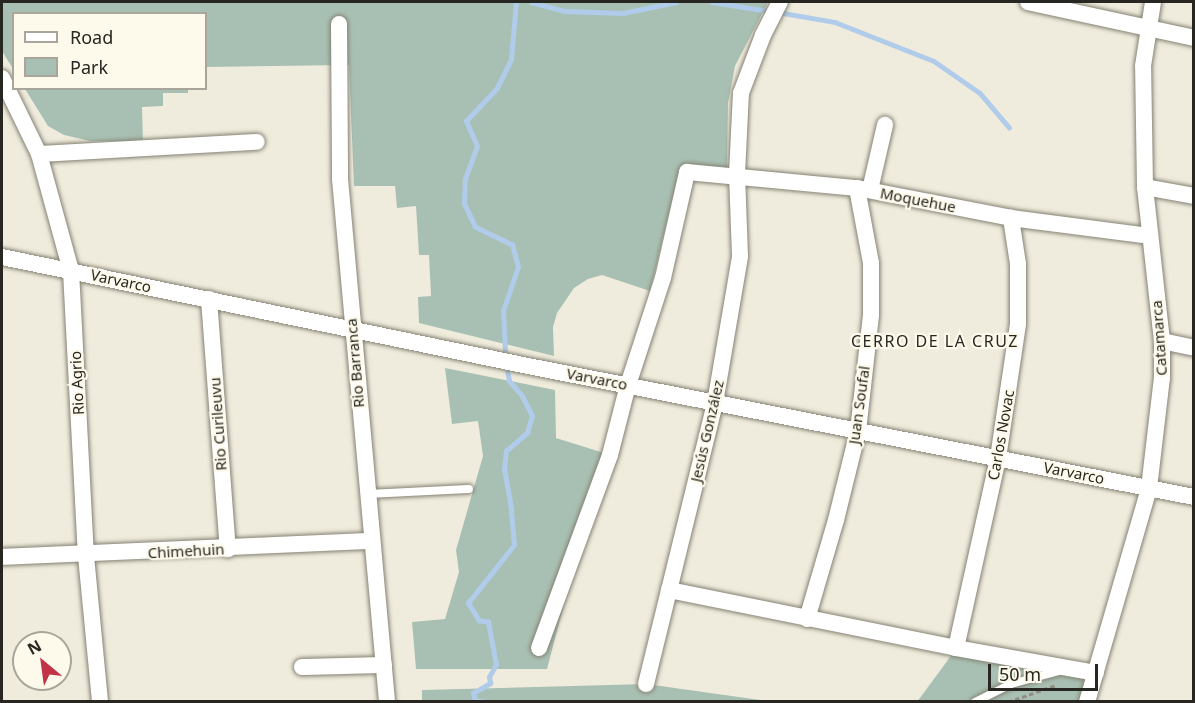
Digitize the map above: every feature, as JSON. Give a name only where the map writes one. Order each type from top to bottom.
[{"type":"street","name":"Jesús González","points":[[646,684],[715,402],[740,256],[737,174],[741,93],[763,35],[780,2]]},
{"type":"street","points":[[1028,2],[1113,18],[1148,29],[1194,38]]},
{"type":"street","name":"Catamarca","points":[[1088,702],[1149,488],[1162,378],[1162,341],[1145,187],[1143,66],[1153,2]]},
{"type":"street","name":"Rio Barranca","points":[[339,24],[340,179],[366,494],[387,702]]},
{"type":"street","name":"Rio Agrio","points":[[2,78],[39,154],[71,271],[86,556],[100,702]]},
{"type":"street","points":[[863,189],[885,124]]},
{"type":"street","points":[[39,154],[257,142]]},
{"type":"street","name":"Moquehue","points":[[628,386],[663,278],[687,172],[737,174],[863,189],[1011,218],[1149,236]]},
{"type":"street","points":[[1145,187],[1194,196]]},
{"type":"street","name":"Juan Soufal","points":[[807,619],[836,520],[858,430],[871,315],[871,262],[863,189]]},
{"type":"street","name":"Carlos Novac","points":[[956,648],[998,458],[1017,324],[1018,264],[1011,218]]},
{"type":"street","name":"Varvarco","points":[[2,257],[628,386],[1194,497]]},
{"type":"street","name":"Rio Curileuvu","points":[[208,299],[228,549]]},
{"type":"street","points":[[1162,341],[1194,348]]},
{"type":"street","points":[[539,648],[610,455],[628,386]]},
{"type":"street","name":"Chimehuin","points":[[2,557],[86,556],[371,541]]},
{"type":"street","points":[[669,590],[956,648],[1096,673]]},
{"type":"street","points":[[302,668],[384,665]]},
{"type":"lane","points":[[366,494],[469,489]]},
{"type":"lane","points":[[975,702],[1011,684],[1068,669]]},
{"type":"path","points":[[1008,702],[1056,685]]},
{"type":"green space","points":[[2,2],[768,2],[735,66],[728,103],[727,168],[688,165],[680,169],[650,291],[602,275],[588,279],[574,288],[557,313],[553,327],[554,356],[419,323],[418,297],[431,296],[429,255],[419,255],[416,206],[397,208],[395,186],[354,186],[349,65],[207,67],[207,12],[12,12],[12,67],[2,51]]},
{"type":"green space","points":[[26,90],[188,90],[188,93],[163,93],[163,106],[142,107],[143,141],[90,141],[64,135],[48,126]]},
{"type":"green space","points":[[445,368],[555,390],[556,438],[604,453],[547,669],[416,669],[412,622],[445,619],[459,572],[456,550],[483,456],[478,421],[452,424]]},
{"type":"green space","points":[[953,653],[1090,676],[1083,701],[917,702]]},
{"type":"green space","points":[[646,684],[767,701],[422,702],[422,690]]},
{"type":"waterway","points":[[505,352],[503,311],[518,267],[512,245],[475,227],[464,203],[465,179],[477,146],[466,121],[497,88],[511,59],[516,2]]},
{"type":"waterway","points":[[531,2],[565,11],[623,13],[676,2]]},
{"type":"waterway","points":[[712,2],[769,11]]},
{"type":"waterway","points":[[783,13],[835,22],[934,61],[980,93],[1009,127]]},
{"type":"waterway","points":[[484,702],[475,701],[473,693],[490,683],[489,677],[496,665],[488,622],[479,621],[468,603],[514,545],[511,508],[504,470],[506,451],[527,433],[532,416],[522,396],[509,381],[507,370]]},
{"type":"district","name":"CERRO DE LA CRUZ","points":[[935,341]]}]
